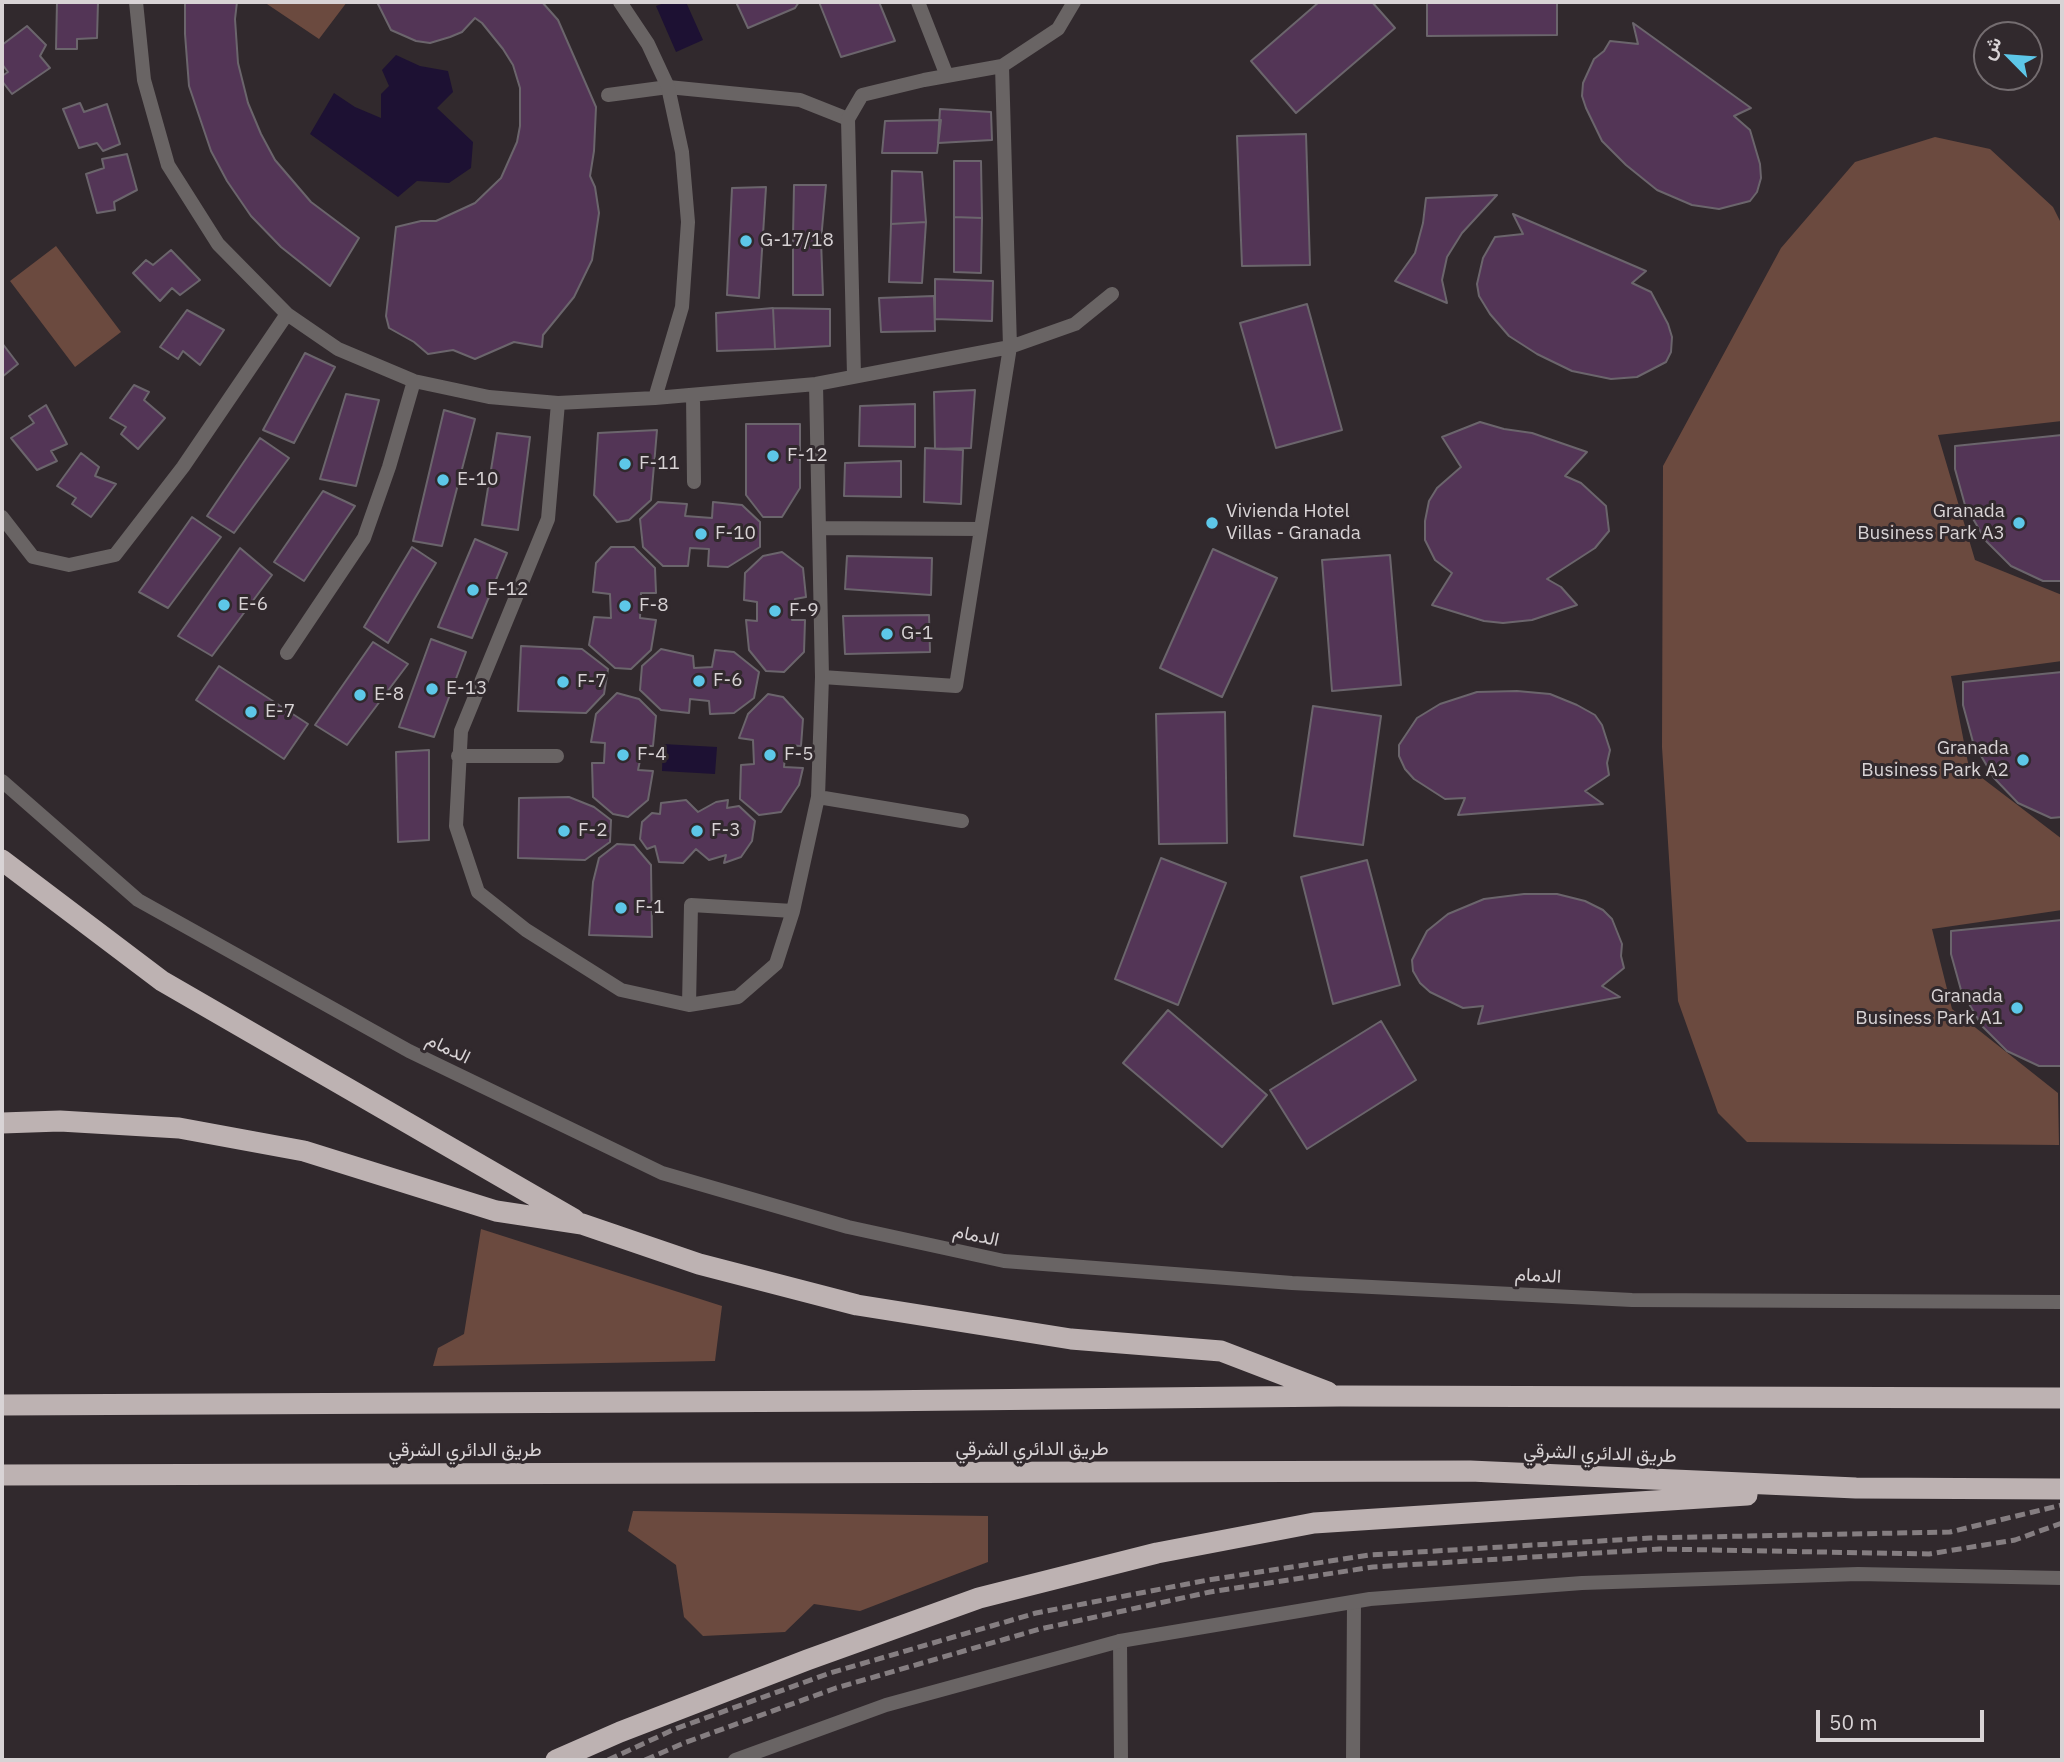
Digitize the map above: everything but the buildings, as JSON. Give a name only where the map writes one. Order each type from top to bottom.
[{"type":"highway","points":[[2,860],[162,981],[582,1224]]},
{"type":"highway","points":[[2,1123],[60,1121],[179,1128],[304,1151],[496,1211],[582,1224],[699,1264],[857,1305],[1071,1339],[1221,1351],[1340,1396]]},
{"type":"highway","points":[[2,1405],[1340,1396],[2062,1398]]},
{"type":"highway","name":"طريق الدائري الشرقي","points":[[2,1475],[1469,1471],[1856,1488],[2062,1489]]},
{"type":"highway","points":[[556,1760],[620,1731],[979,1598],[1157,1553],[1314,1523],[1856,1488]]},
{"type":"street","points":[[136,2],[144,80],[169,165],[218,244],[286,314],[338,349],[414,381],[489,397],[558,403],[655,398],[816,384],[1010,346],[1075,324],[1112,294]]},
{"type":"street","points":[[620,2],[648,44],[668,87],[682,152],[688,222],[682,307],[655,398]]},
{"type":"street","points":[[918,2],[947,76]]},
{"type":"street","points":[[854,376],[848,119],[862,96],[1002,66],[1058,29],[1074,2]]},
{"type":"street","points":[[822,677],[956,686],[1010,346],[1002,66]]},
{"type":"street","points":[[608,95],[668,87],[800,100],[848,119]]},
{"type":"street","points":[[2,517],[33,557],[69,565],[115,555],[183,467],[286,314]]},
{"type":"street","points":[[287,653],[364,538],[389,467],[414,381]]},
{"type":"street","points":[[558,403],[548,519],[461,731],[456,825],[478,892],[526,930],[621,990],[689,1005],[738,996],[776,964],[793,911],[818,797],[822,677],[816,384]]},
{"type":"street","points":[[693,395],[694,482]]},
{"type":"street","points":[[819,528],[981,529]]},
{"type":"street","points":[[458,756],[557,756]]},
{"type":"street","name":"الدمام","points":[[2,781],[138,900],[409,1051],[662,1173],[848,1227],[1003,1261],[1292,1283],[1632,1300],[2062,1302]]},
{"type":"street","points":[[818,797],[962,821]]},
{"type":"street","points":[[689,1005],[691,905],[793,911]]},
{"type":"street","points":[[735,1760],[886,1705],[1120,1641],[1354,1602],[1582,1583],[1844,1574],[2062,1578]]},
{"type":"street","points":[[1353,1760],[1354,1602]]},
{"type":"street","points":[[1120,1641],[1121,1760]]},
{"type":"shaded area","points":[[264,2],[347,2],[319,39]]},
{"type":"shaded area","points":[[667,2],[686,2],[703,40],[676,52],[656,6]]},
{"type":"shaded area","points":[[396,55],[420,66],[448,71],[453,92],[437,108],[473,142],[471,168],[449,183],[417,181],[398,197],[310,134],[334,93],[355,107],[381,118],[381,94],[389,86],[382,70]]},
{"type":"shaded area","points":[[1935,137],[1990,149],[2053,207],[2062,225],[2062,421],[1938,435],[1975,560],[2062,595],[2062,661],[1951,676],[1969,768],[2062,839],[2062,910],[1932,929],[1952,1009],[2058,1093],[2059,1145],[1747,1142],[1718,1113],[1678,1001],[1662,747],[1663,466],[1781,248],[1855,162]]},
{"type":"shaded area","points":[[56,246],[121,332],[75,367],[10,281]]},
{"type":"shaded area","points":[[663,744],[717,747],[715,774],[662,771]]},
{"type":"shaded area","points":[[481,1229],[722,1306],[715,1361],[433,1366],[438,1348],[464,1334]]},
{"type":"shaded area","points":[[633,1511],[988,1516],[988,1562],[860,1611],[814,1604],[785,1632],[703,1636],[684,1617],[676,1565],[628,1531]]},
{"type":"railway","points":[[608,1760],[675,1729],[830,1673],[1036,1613],[1208,1580],[1369,1555],[1650,1538],[1950,1532],[2062,1505]]},
{"type":"railway","points":[[645,1760],[684,1743],[836,1688],[1040,1629],[1210,1592],[1373,1567],[1660,1549],[1929,1554],[2015,1540],[2062,1523]]},
{"type":"place","name":"G-17/18","points":[[746,241]]},
{"type":"place","name":"F-12","points":[[773,456]]},
{"type":"place","name":"F-11","points":[[625,464]]},
{"type":"place","name":"E-10","points":[[443,480]]},
{"type":"place","name":"Vivienda Hotel Villas - Granada","points":[[1212,523]]},
{"type":"place","name":"Granada Business Park A3","points":[[2019,523]]},
{"type":"place","name":"F-10","points":[[701,534]]},
{"type":"place","name":"E-12","points":[[473,590]]},
{"type":"place","name":"E-6","points":[[224,605]]},
{"type":"place","name":"F-8","points":[[625,606]]},
{"type":"place","name":"F-9","points":[[775,611]]},
{"type":"place","name":"G-1","points":[[887,634]]},
{"type":"place","name":"F-6","points":[[699,681]]},
{"type":"place","name":"F-7","points":[[563,682]]},
{"type":"place","name":"E-13","points":[[432,689]]},
{"type":"place","name":"E-8","points":[[360,695]]},
{"type":"place","name":"E-7","points":[[251,712]]},
{"type":"place","name":"F-4","points":[[623,755]]},
{"type":"place","name":"F-5","points":[[770,755]]},
{"type":"place","name":"Granada Business Park A2","points":[[2023,760]]},
{"type":"place","name":"F-2","points":[[564,831]]},
{"type":"place","name":"F-3","points":[[697,831]]},
{"type":"place","name":"F-1","points":[[621,908]]},
{"type":"place","name":"Granada Business Park A1","points":[[2017,1008]]}]
